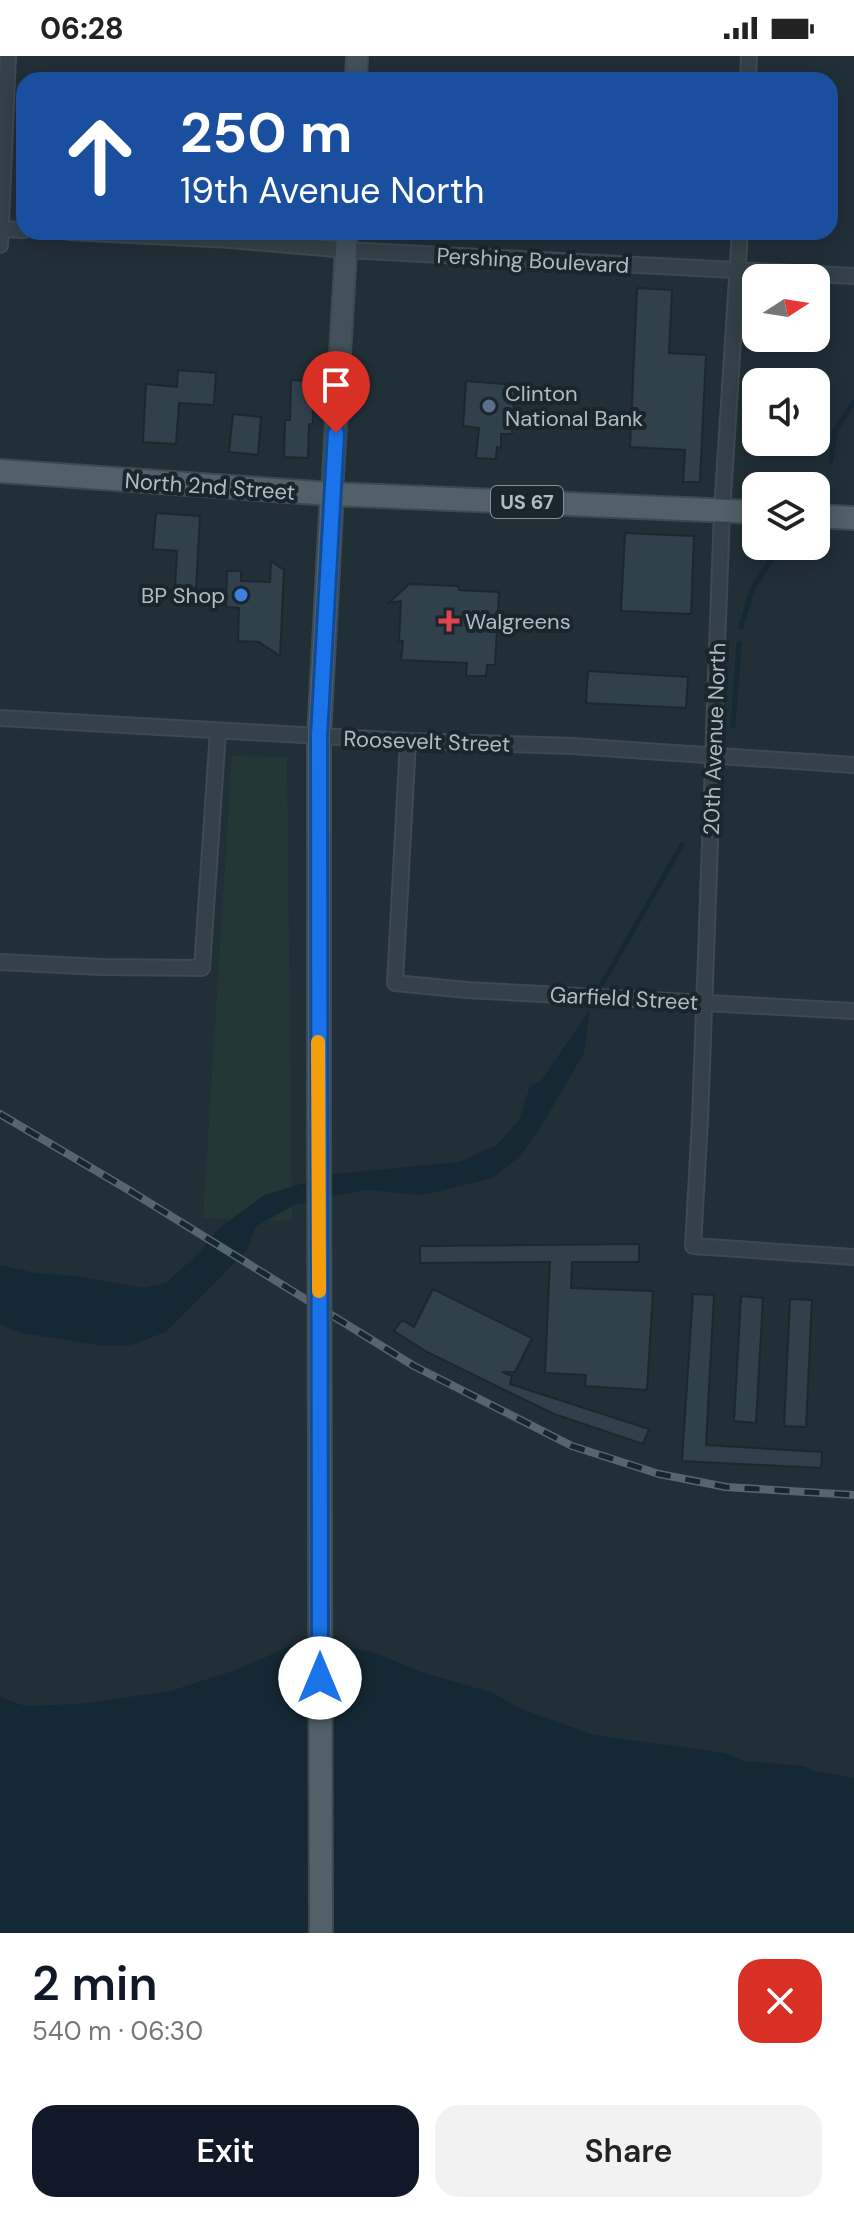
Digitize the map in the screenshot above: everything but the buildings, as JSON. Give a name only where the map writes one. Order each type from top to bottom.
[{"type":"main road","points":[[321,1933],[319,736],[346,241]]},
{"type":"main road","name":"North 2nd Street","points":[[0,471],[332,494],[742,512]]},
{"type":"main road","points":[[830,517],[854,518]]},
{"type":"street","points":[[0,245],[8,56]]},
{"type":"street","name":"Pershing Boulevard","points":[[231,240],[346,241],[854,276]]},
{"type":"street","name":"20th Avenue North","points":[[740,240],[722,511],[693,1246],[854,1257]]},
{"type":"street","name":"Roosevelt Street","points":[[0,718],[408,741],[572,746],[854,765]]},
{"type":"street","points":[[0,962],[202,968],[218,731]]},
{"type":"street","name":"Garfield Street","points":[[408,741],[395,983],[467,990],[854,1011]]},
{"type":"green space","points":[[232,756],[287,757],[292,1221],[203,1218]]},
{"type":"water","points":[[590,1009],[584,1053],[539,1130],[519,1157],[493,1178],[423,1195],[365,1190],[297,1204],[256,1226],[247,1250],[166,1332],[131,1345],[104,1346],[22,1333],[0,1325],[0,1265],[34,1273],[76,1276],[143,1288],[166,1283],[200,1252],[218,1229],[264,1195],[335,1174],[459,1162],[497,1145],[519,1120],[530,1086],[541,1081]]},
{"type":"water","points":[[321,1633],[353,1649],[371,1651],[421,1672],[493,1693],[519,1708],[594,1735],[725,1753],[744,1761],[803,1766],[854,1778],[854,1933],[0,1933],[0,1697],[25,1706],[79,1704],[171,1691],[238,1669]]},
{"type":"waterway","points":[[831,461],[835,431],[854,402]]},
{"type":"waterway","points":[[741,627],[752,590],[771,560]]},
{"type":"waterway","points":[[733,726],[739,644]]},
{"type":"waterway","points":[[602,984],[682,845]]},
{"type":"railway","points":[[0,1114],[414,1366],[572,1446],[659,1474],[726,1487],[854,1495]]},
{"type":"slow traffic","points":[[318,1042],[319,1291]]},
{"type":"place","name":"Clinton National Bank","points":[[489,406]]},
{"type":"place","name":"BP Shop","points":[[241,595]]},
{"type":"place","name":"Walgreens","points":[[449,621]]},
{"type":"route","points":[[320,1678],[319,736],[336,433]]}]
